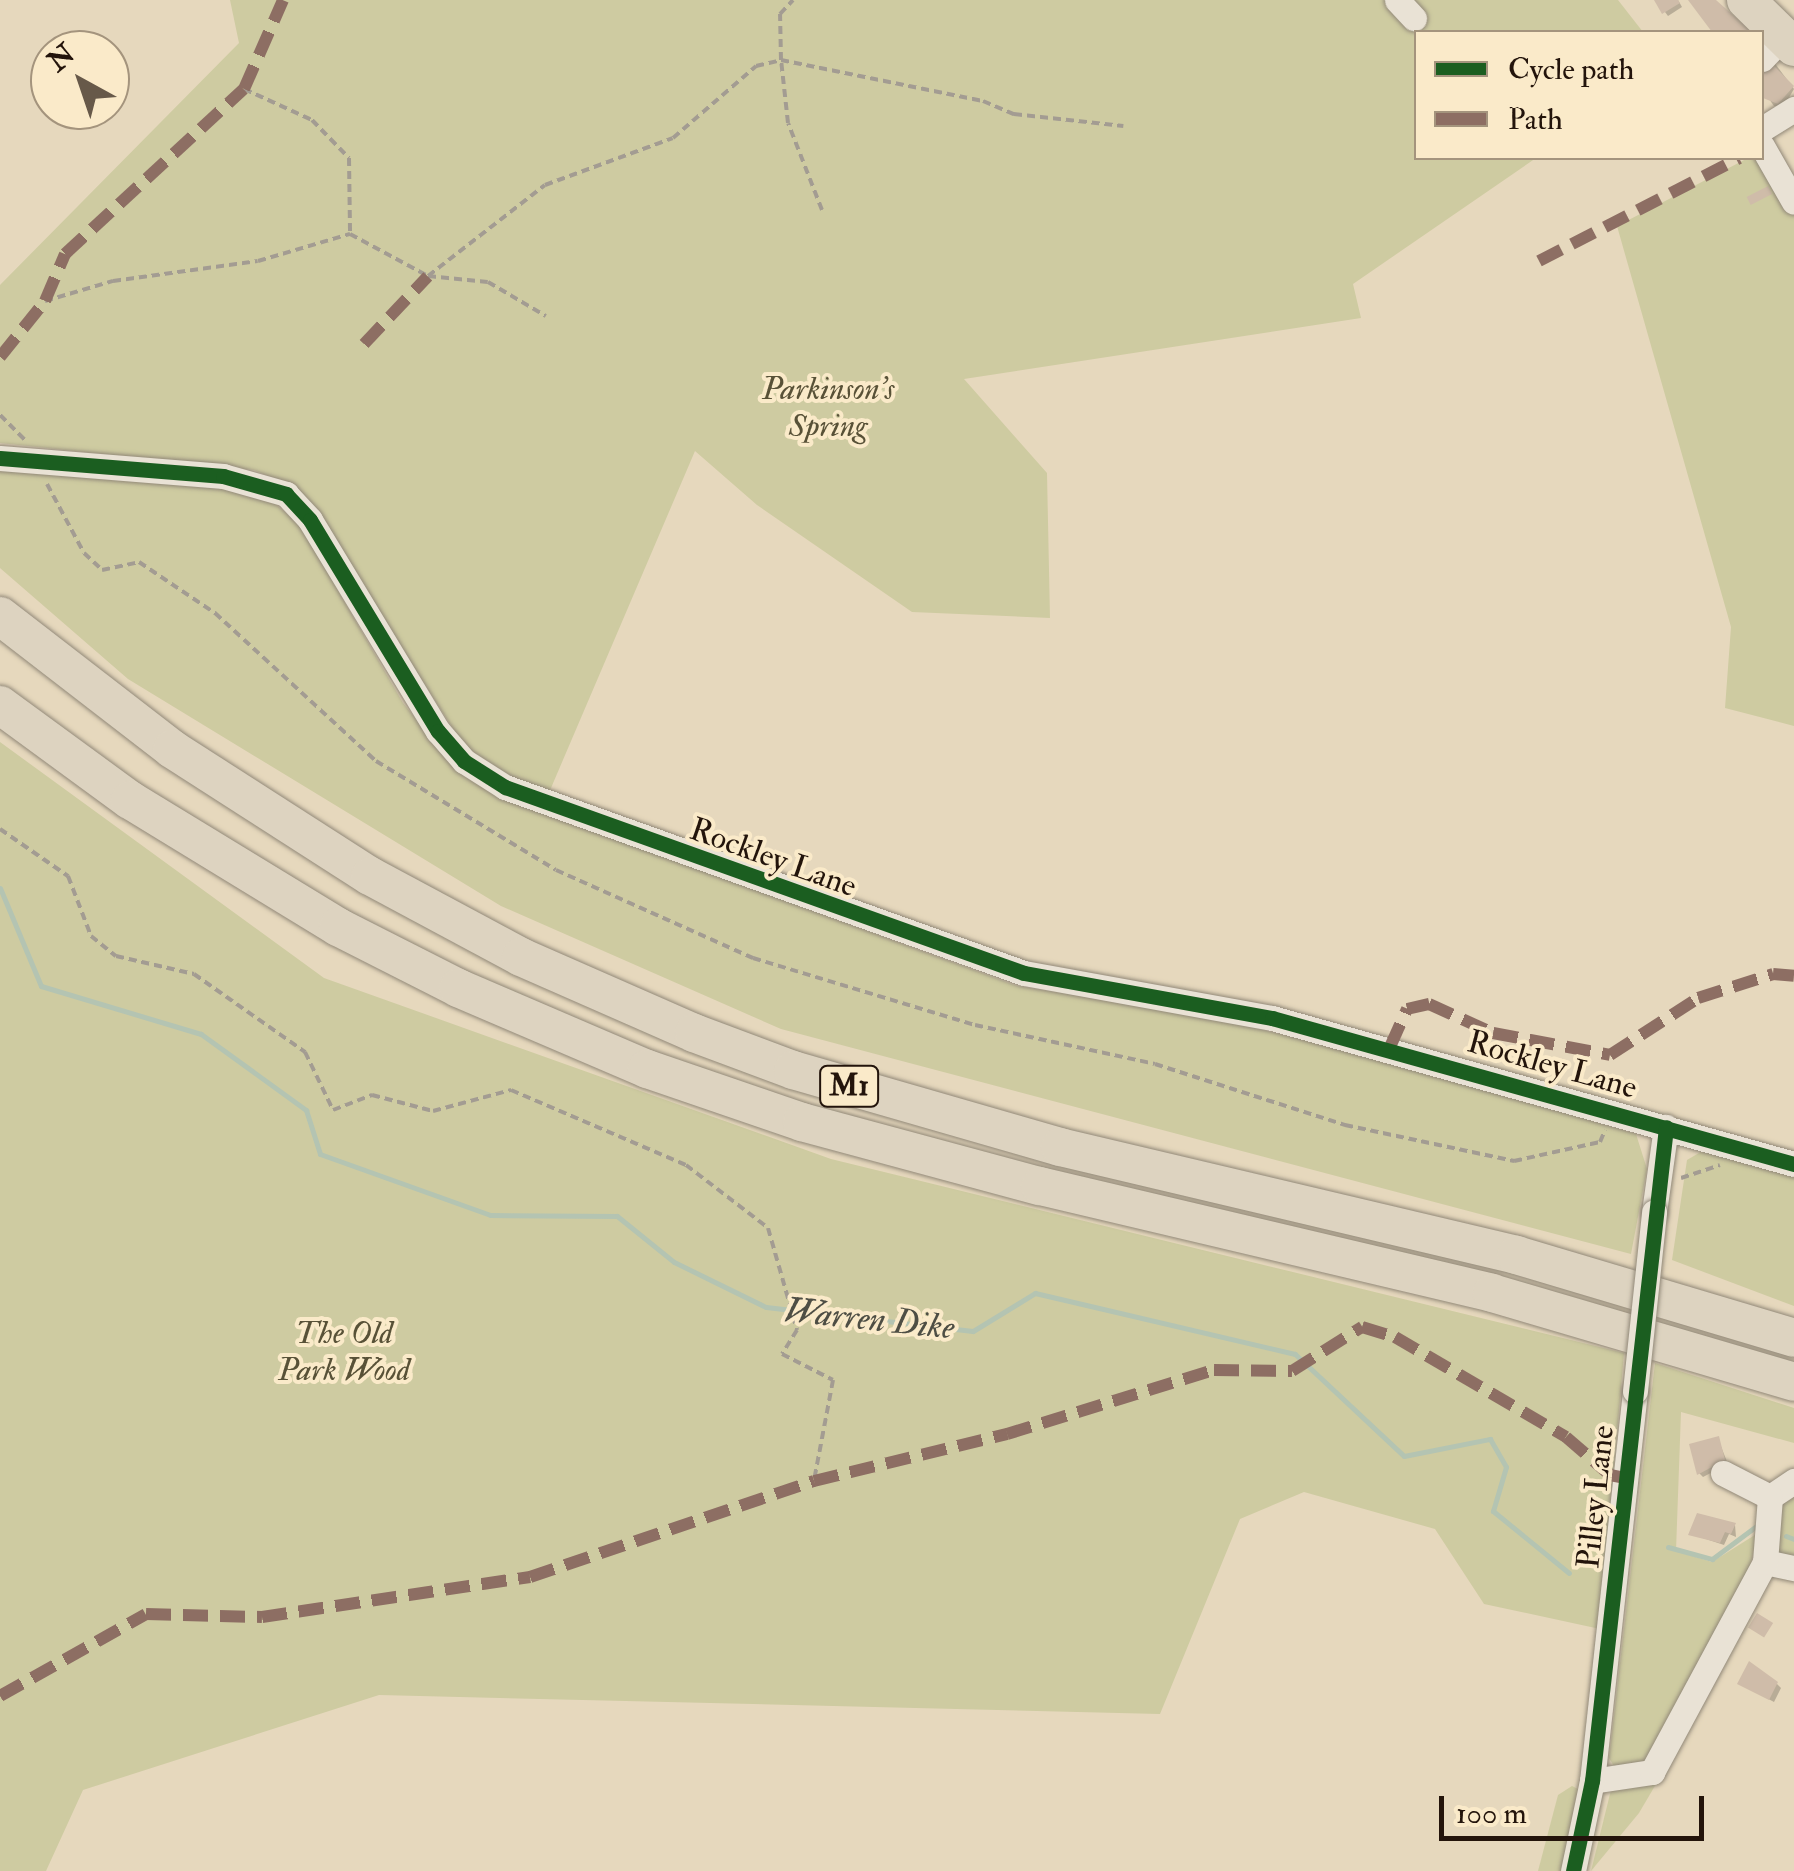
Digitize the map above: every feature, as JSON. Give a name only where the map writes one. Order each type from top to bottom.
[{"type":"highway","points":[[1746,0],[1780,48]]},
{"type":"highway","name":"M1","points":[[0,616],[172,750],[370,876],[521,957],[694,1033],[793,1070],[1060,1148],[1516,1256],[1794,1338]]},
{"type":"highway","name":"M1","points":[[0,705],[145,810],[338,927],[474,995],[647,1069],[820,1127],[1492,1293],[1794,1382]]},
{"type":"street","points":[[1764,129],[1794,109]]},
{"type":"street","points":[[1764,150],[1794,202]]},
{"type":"street","name":"Rockley Lane","points":[[0,458],[32,456],[223,476],[286,494],[310,520],[438,731],[464,760],[505,788],[1024,973],[1272,1018],[1794,1164]]},
{"type":"street","name":"Pilley Lane","points":[[1573,1871],[1592,1781],[1656,1186],[1666,1128]]},
{"type":"street","points":[[1723,1473],[1770,1496]]},
{"type":"street","points":[[1770,1496],[1794,1481]]},
{"type":"street","points":[[1592,1781],[1652,1772],[1765,1562],[1770,1496]]},
{"type":"street","points":[[1765,1562],[1794,1568]]},
{"type":"path","points":[[793,0],[780,14],[788,123],[822,210]]},
{"type":"path","points":[[428,276],[545,185],[673,138],[756,66],[781,60],[983,101],[1014,114],[1123,126]]},
{"type":"path","points":[[244,89],[312,120],[350,158],[350,234]]},
{"type":"path","points":[[45,301],[114,281],[258,261],[350,234],[428,276],[488,282],[546,316]]},
{"type":"path","points":[[0,415],[32,456]]},
{"type":"path","points":[[0,829],[68,876],[91,936],[116,956],[194,974],[305,1052],[333,1110],[372,1095],[433,1111],[510,1090],[686,1165],[768,1228],[795,1322],[782,1354],[833,1380],[814,1481]]},
{"type":"path","points":[[1656,1186],[1758,1154]]},
{"type":"green space","name":"Parkinson's Spring","points":[[230,0],[1618,0],[1641,30],[1414,30],[1414,160],[1533,160],[1353,284],[1361,318],[964,379],[1047,473],[1050,618],[912,612],[757,505],[695,451],[548,795],[508,777],[463,744],[300,490],[254,470],[0,443],[0,285],[239,43]]},
{"type":"green space","points":[[1744,160],[1764,160],[1794,195],[1794,726],[1725,708],[1731,627],[1617,226]]},
{"type":"green space","points":[[0,469],[149,477],[267,497],[300,525],[403,703],[453,765],[504,798],[1017,986],[1196,1014],[1384,1059],[1636,1134],[1647,1169],[1631,1254],[781,1029],[501,906],[128,679],[0,568]]},
{"type":"green space","name":"The Old Park Wood","points":[[0,742],[324,978],[831,1159],[1624,1353],[1600,1629],[1484,1604],[1435,1529],[1304,1492],[1240,1519],[1160,1714],[379,1695],[83,1790],[46,1871],[0,1871]]},
{"type":"green space","points":[[1704,1150],[1794,1175],[1794,1306],[1672,1260],[1687,1160]]},
{"type":"green space","points":[[1655,1363],[1794,1408],[1794,1443],[1681,1412],[1676,1551],[1712,1562],[1758,1533],[1745,1589],[1646,1764],[1617,1771],[1609,1758]]},
{"type":"green space","points":[[1794,1493],[1794,1556],[1772,1560],[1782,1498]]},
{"type":"green space","points":[[1659,1779],[1639,1813],[1591,1871],[1611,1790]]},
{"type":"green space","points":[[1572,1786],[1580,1790],[1563,1871],[1538,1871],[1558,1795]]},
{"type":"building","points":[[1654,0],[1678,0],[1680,3],[1662,14]]},
{"type":"building","points":[[1688,0],[1716,0],[1750,30],[1710,30]]},
{"type":"building","points":[[1772,64],[1794,86],[1778,104],[1764,98],[1764,66]]},
{"type":"building","points":[[1768,186],[1772,194],[1751,205],[1747,197]]},
{"type":"building","points":[[1719,1436],[1725,1460],[1697,1475],[1689,1444]]},
{"type":"building","points":[[1697,1513],[1736,1523],[1720,1543],[1688,1535]]},
{"type":"building","points":[[1757,1613],[1773,1623],[1764,1637],[1748,1627]]},
{"type":"building","points":[[1749,1661],[1778,1682],[1769,1700],[1737,1684]]},
{"type":"waterway","name":"Warren Dike","points":[[0,888],[41,986],[201,1034],[306,1110],[320,1154],[490,1215],[617,1216],[674,1262],[766,1307],[973,1331],[1035,1293],[1295,1354],[1404,1456],[1490,1439],[1506,1467],[1493,1511],[1569,1573]]},
{"type":"waterway","name":"Warren Dike","points":[[1668,1547],[1712,1559],[1755,1527]]},
{"type":"waterway","name":"Warren Dike","points":[[1786,1536],[1794,1539]]},
{"type":"marked path","points":[[0,357],[45,301],[65,254],[244,89],[283,0]]},
{"type":"marked path","points":[[1539,261],[1735,160]]},
{"type":"marked path","points":[[364,344],[428,276]]},
{"type":"marked path","points":[[1390,1047],[1407,1009],[1429,1004],[1493,1033],[1610,1055],[1698,998],[1773,974],[1794,976]]},
{"type":"marked path","points":[[0,1696],[146,1614],[262,1617],[530,1577],[814,1481],[1007,1434],[1214,1370],[1292,1371],[1362,1327],[1395,1337],[1566,1437],[1610,1475],[1626,1478]]},
{"type":"cycle path","points":[[0,458],[223,476],[286,494],[310,520],[438,731],[464,761],[505,787],[1024,973],[1272,1018],[1794,1164]]},
{"type":"cycle path","points":[[1573,1871],[1592,1781],[1666,1127]]}]
